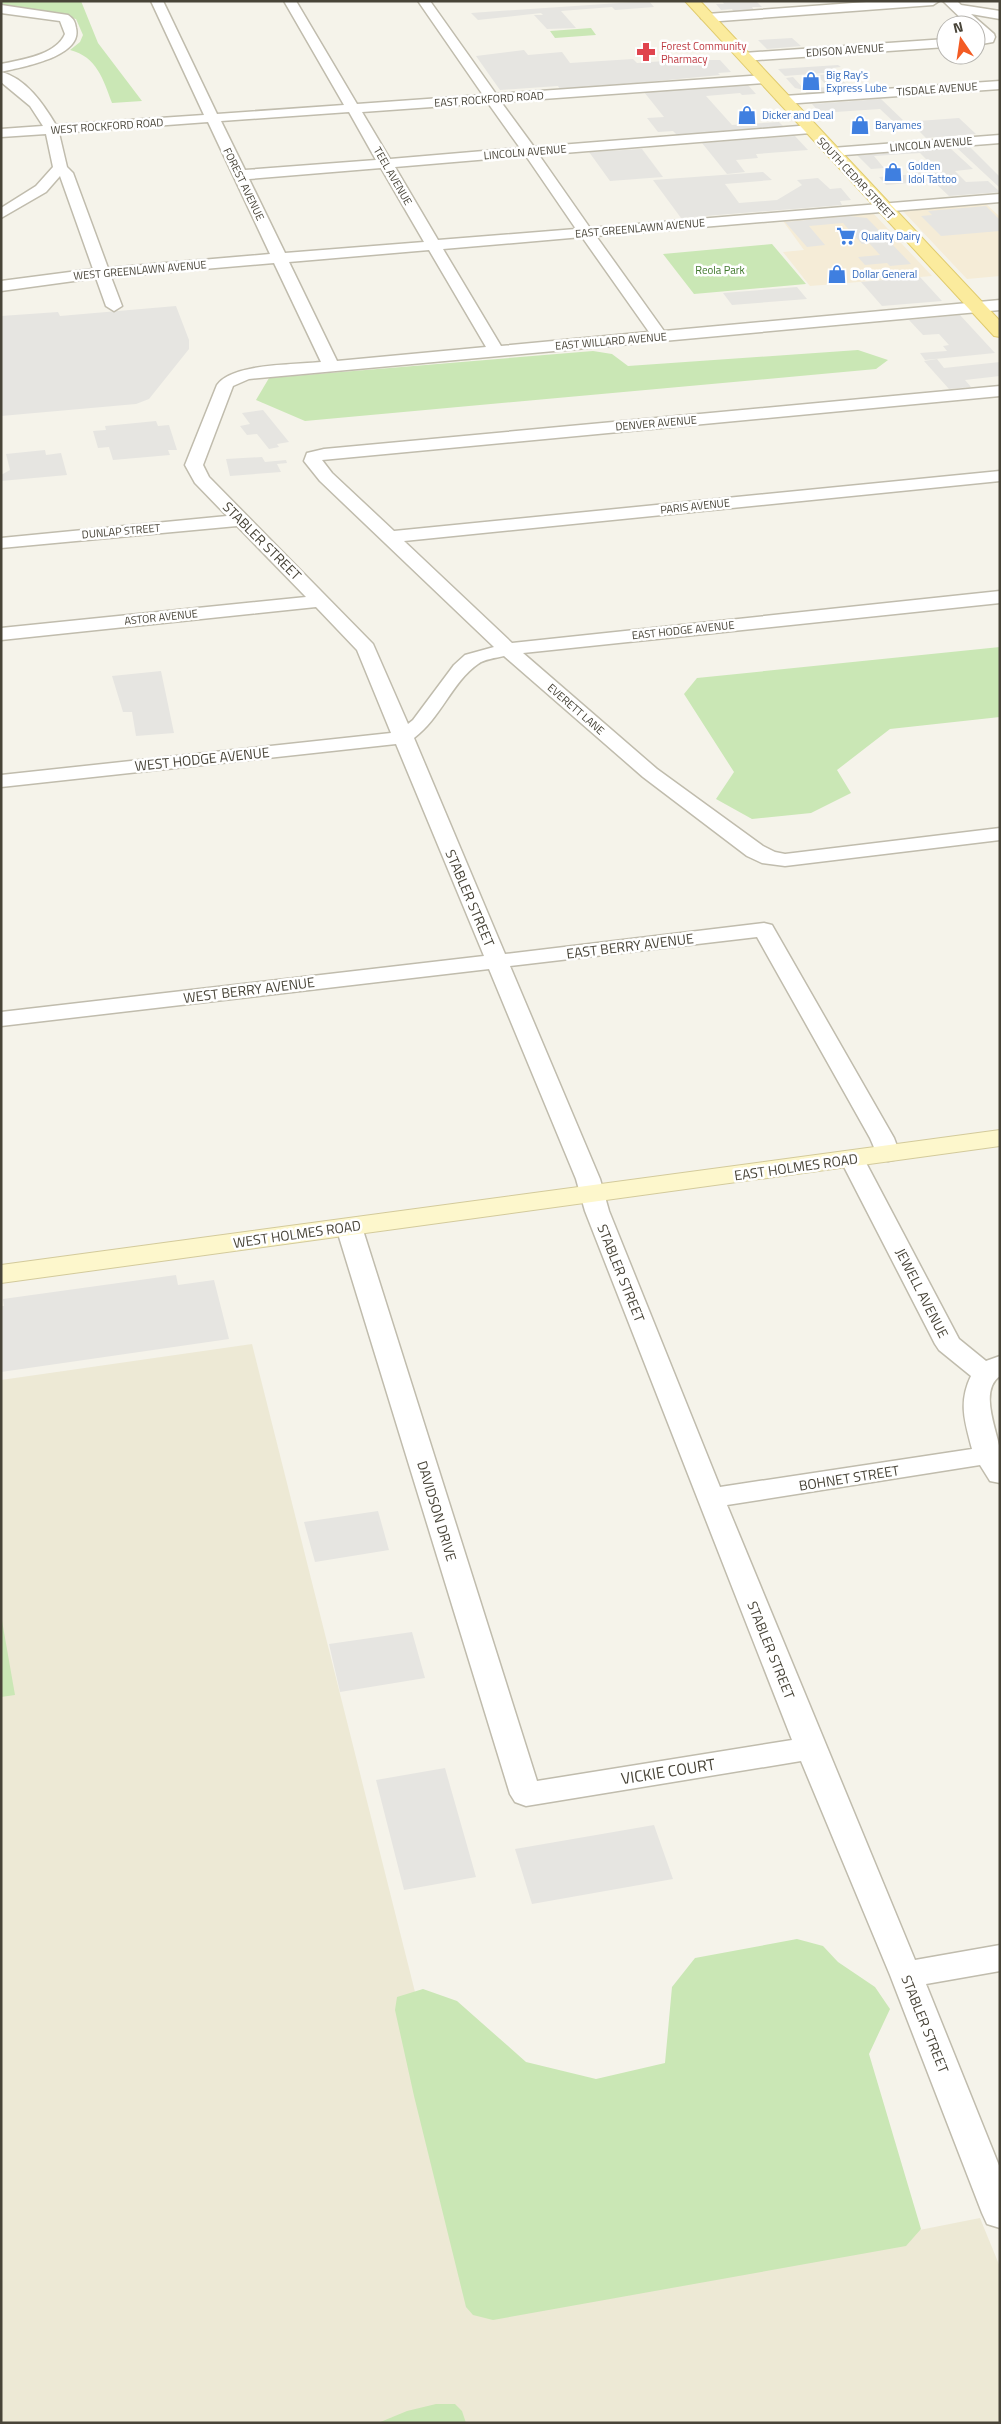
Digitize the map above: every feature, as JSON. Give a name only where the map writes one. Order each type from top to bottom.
[{"type":"main road","name":"SOUTH CEDAR STREET","points":[[692,1],[1000,332]]},
{"type":"street","name":"FOREST AVENUE","points":[[157,1],[331,366]]},
{"type":"street","points":[[290,2],[308,1]]},
{"type":"street","points":[[424,1],[659,336]]},
{"type":"street","points":[[707,18],[933,1]]},
{"type":"street","name":"TEEL AVENUE","points":[[290,2],[496,351]]},
{"type":"street","points":[[953,4],[1000,15]]},
{"type":"street","points":[[953,4],[963,15]]},
{"type":"street","points":[[1,9],[64,18],[68,21],[71,36],[66,45],[54,52],[1,68]]},
{"type":"street","points":[[986,34],[1000,21]]},
{"type":"street","name":"EDISON AVENUE","points":[[744,57],[936,44]]},
{"type":"street","points":[[1,76],[28,94],[42,109],[58,148],[60,168],[51,180],[28,199],[1,214]]},
{"type":"street","name":"EAST ROCKFORD ROAD","points":[[213,119],[764,79]]},
{"type":"street","name":"TISDALE AVENUE","points":[[784,100],[998,87]]},
{"type":"street","name":"WEST ROCKFORD ROAD","points":[[1,133],[213,119]]},
{"type":"street","name":"LINCOLN AVENUE","points":[[240,175],[811,129]]},
{"type":"street","name":"LINCOLN AVENUE","points":[[832,152],[1000,139]]},
{"type":"street","points":[[60,168],[66,173],[114,306]]},
{"type":"street","points":[[28,199],[53,198],[76,202]]},
{"type":"street","name":"EAST GREENLAWN AVENUE","points":[[280,258],[1000,198]]},
{"type":"street","name":"WEST GREENLAWN AVENUE","points":[[1,286],[101,273],[280,258]]},
{"type":"street","name":"EAST WILLARD AVENUE","points":[[225,385],[229,380],[247,374],[1000,305]]},
{"type":"street","name":"STABLER STREET","points":[[225,385],[195,458],[194,465],[201,479],[366,648],[588,1179],[597,1211],[710,1498],[810,1748],[906,1975],[1000,2213]]},
{"type":"street","name":"DENVER AVENUE","points":[[313,457],[324,454],[1000,391]]},
{"type":"street","name":"EVERETT LANE","points":[[313,457],[326,477],[507,649],[650,773],[755,851],[770,858],[785,860],[1000,834]]},
{"type":"street","name":"PARIS AVENUE","points":[[391,537],[1000,476]]},
{"type":"street","name":"DUNLAP STREET","points":[[1,543],[240,520]]},
{"type":"street","name":"EAST HODGE AVENUE","points":[[403,736],[420,724],[461,669],[472,659],[507,649],[1000,597]]},
{"type":"street","name":"ASTOR AVENUE","points":[[1,634],[322,601]]},
{"type":"street","name":"WEST HODGE AVENUE","points":[[1,781],[387,740],[403,736]]},
{"type":"street","name":"EAST BERRY AVENUE","points":[[496,961],[764,930],[882,1138],[888,1154]]},
{"type":"street","name":"WEST BERRY AVENUE","points":[[1,1019],[496,961]]},
{"type":"street","name":"EAST HOLMES ROAD","points":[[592,1194],[1000,1138]]},
{"type":"street","name":"JEWELL AVENUE","points":[[852,1159],[948,1344],[992,1369],[977,1391],[977,1416],[993,1464]]},
{"type":"street","name":"WEST HOLMES ROAD","points":[[1,1274],[592,1194]]},
{"type":"street","name":"DAVIDSON DRIVE","points":[[349,1227],[526,1794]]},
{"type":"street","name":"BOHNET STREET","points":[[710,1498],[958,1461],[993,1464]]},
{"type":"street","name":"VICKIE COURT","points":[[526,1794],[810,1748]]},
{"type":"street","points":[[906,1975],[1000,1958]]},
{"type":"shaded area","points":[[649,1],[654,7],[615,10],[612,7],[561,11],[576,28],[547,29],[534,15],[543,15],[541,13],[478,20],[471,13]]},
{"type":"shaded area","points":[[722,1],[756,1],[762,7],[752,7],[754,10],[734,12],[732,9],[721,10],[716,4],[724,4]]},
{"type":"shaded area","points":[[792,38],[801,46],[767,49],[758,40]]},
{"type":"shaded area","points":[[524,50],[528,55],[562,52],[570,63],[633,59],[637,63],[706,58],[708,60],[720,60],[731,72],[718,73],[720,75],[560,89],[558,86],[500,90],[476,56]]},
{"type":"shaded area","points":[[838,65],[841,67],[832,68],[836,72],[785,76],[778,69]]},
{"type":"shaded area","points":[[836,74],[852,90],[807,94],[804,90],[795,88],[786,78],[793,77],[804,89],[828,87],[817,75]]},
{"type":"shaded area","points":[[747,84],[756,94],[742,95],[740,93],[706,96],[732,125],[779,122],[784,127],[677,135],[673,131],[658,132],[647,118],[664,117],[644,92]]},
{"type":"shaded area","points":[[881,99],[905,122],[959,118],[976,134],[926,138],[912,124],[897,125],[880,109],[820,113],[812,104]]},
{"type":"shaded area","points":[[795,136],[808,150],[756,154],[758,158],[736,160],[745,172],[727,174],[702,143]]},
{"type":"shaded area","points":[[969,146],[1000,177],[1000,188],[957,148]]},
{"type":"shaded area","points":[[950,148],[973,169],[955,171],[966,182],[988,181],[1000,192],[949,196],[933,181],[886,185],[879,177],[917,174],[908,165],[930,163],[920,153],[874,156],[884,168],[871,169],[857,155]]},
{"type":"shaded area","points":[[642,149],[663,177],[610,181],[589,152]]},
{"type":"shaded area","points":[[763,172],[772,180],[725,184],[739,203],[777,200],[802,185],[797,180],[818,178],[830,189],[841,188],[851,200],[840,201],[842,205],[681,218],[653,180]]},
{"type":"shaded area","points":[[985,203],[1000,217],[1000,276],[967,279],[902,210]]},
{"type":"shaded area","points":[[986,206],[1000,220],[1000,231],[941,236],[921,216],[932,215],[928,211]]},
{"type":"shaded area","points":[[873,213],[932,276],[810,286],[783,252],[804,250],[783,221]]},
{"type":"shaded area","points":[[849,216],[867,218],[911,264],[890,266],[887,263],[865,265],[858,257],[880,255],[869,243],[862,244],[843,223],[809,226],[825,245],[807,247],[785,222]]},
{"type":"shaded area","points":[[920,277],[942,301],[882,306],[861,282]]},
{"type":"shaded area","points":[[797,287],[807,299],[732,305],[723,293]]},
{"type":"shaded area","points":[[176,306],[189,340],[189,349],[149,399],[136,404],[1,416],[1,316],[58,312],[60,316]]},
{"type":"shaded area","points":[[960,315],[995,353],[925,360],[920,353],[947,351],[943,346],[949,345],[939,334],[923,335],[909,320]]},
{"type":"shaded area","points":[[937,359],[944,368],[1000,362],[1000,376],[965,380],[971,387],[949,389],[924,361]]},
{"type":"shaded area","points":[[263,410],[289,442],[277,444],[279,447],[269,449],[257,434],[247,435],[240,426],[250,424],[242,413]]},
{"type":"shaded area","points":[[156,421],[158,426],[169,425],[177,450],[168,450],[170,455],[113,460],[109,447],[98,448],[93,431],[106,430],[105,426]]},
{"type":"shaded area","points":[[45,450],[46,455],[61,453],[67,475],[1,481],[1,475],[10,470],[6,454]]},
{"type":"shaded area","points":[[262,457],[265,462],[286,460],[287,463],[277,464],[281,472],[230,476],[226,459]]},
{"type":"shaded area","points":[[161,671],[174,733],[136,736],[132,712],[123,712],[112,676]]},
{"type":"shaded area","points":[[176,1275],[178,1285],[214,1280],[229,1339],[1,1372],[1,1306],[4,1306],[3,1299]]},
{"type":"shaded area","points":[[252,1344],[496,2314],[980,2218],[1000,2267],[1000,2423],[1,2423],[1,1380]]},
{"type":"shaded area","points":[[378,1511],[389,1550],[315,1562],[304,1522]]},
{"type":"shaded area","points":[[412,1632],[425,1678],[340,1692],[329,1644]]},
{"type":"shaded area","points":[[445,1768],[476,1877],[404,1890],[376,1780]]},
{"type":"shaded area","points":[[654,1825],[673,1879],[532,1904],[515,1849]]},
{"type":"green space","points":[[1,1],[81,1],[98,43],[142,101],[112,103],[98,70],[87,58],[70,50],[80,42],[83,35],[76,19],[1,6]]},
{"type":"green space","points":[[591,28],[596,35],[555,38],[550,31]]},
{"type":"green space","name":"Reola Park","points":[[772,244],[806,284],[694,294],[663,254]]},
{"type":"green space","points":[[858,350],[888,360],[876,369],[305,421],[256,400],[269,378],[593,351],[612,354],[628,366]]},
{"type":"green space","points":[[1000,647],[1000,717],[890,729],[837,770],[851,793],[811,813],[752,819],[716,799],[734,772],[684,694],[697,678]]},
{"type":"green space","points":[[1,1615],[15,1695],[1,1697]]},
{"type":"green space","points":[[797,1939],[823,1946],[838,1962],[875,1987],[890,2009],[869,2054],[921,2229],[906,2246],[493,2320],[473,2315],[466,2307],[414,2096],[395,2010],[397,1997],[423,1989],[457,2001],[526,2062],[596,2079],[665,2063],[672,1987],[695,1958]]},
{"type":"green space","points":[[436,2404],[455,2404],[462,2411],[466,2423],[378,2423],[407,2411]]},
{"type":"place","name":"Forest Community Pharmacy","points":[[646,52]]},
{"type":"place","name":"Big Ray's Express Lube","points":[[811,81]]},
{"type":"place","name":"Dicker and Deal","points":[[747,115]]},
{"type":"place","name":"Baryames","points":[[860,125]]},
{"type":"place","name":"Golden Idol Tattoo","points":[[893,172]]},
{"type":"place","name":"Quality Dairy","points":[[846,236]]},
{"type":"place","name":"Dollar General","points":[[837,274]]}]
